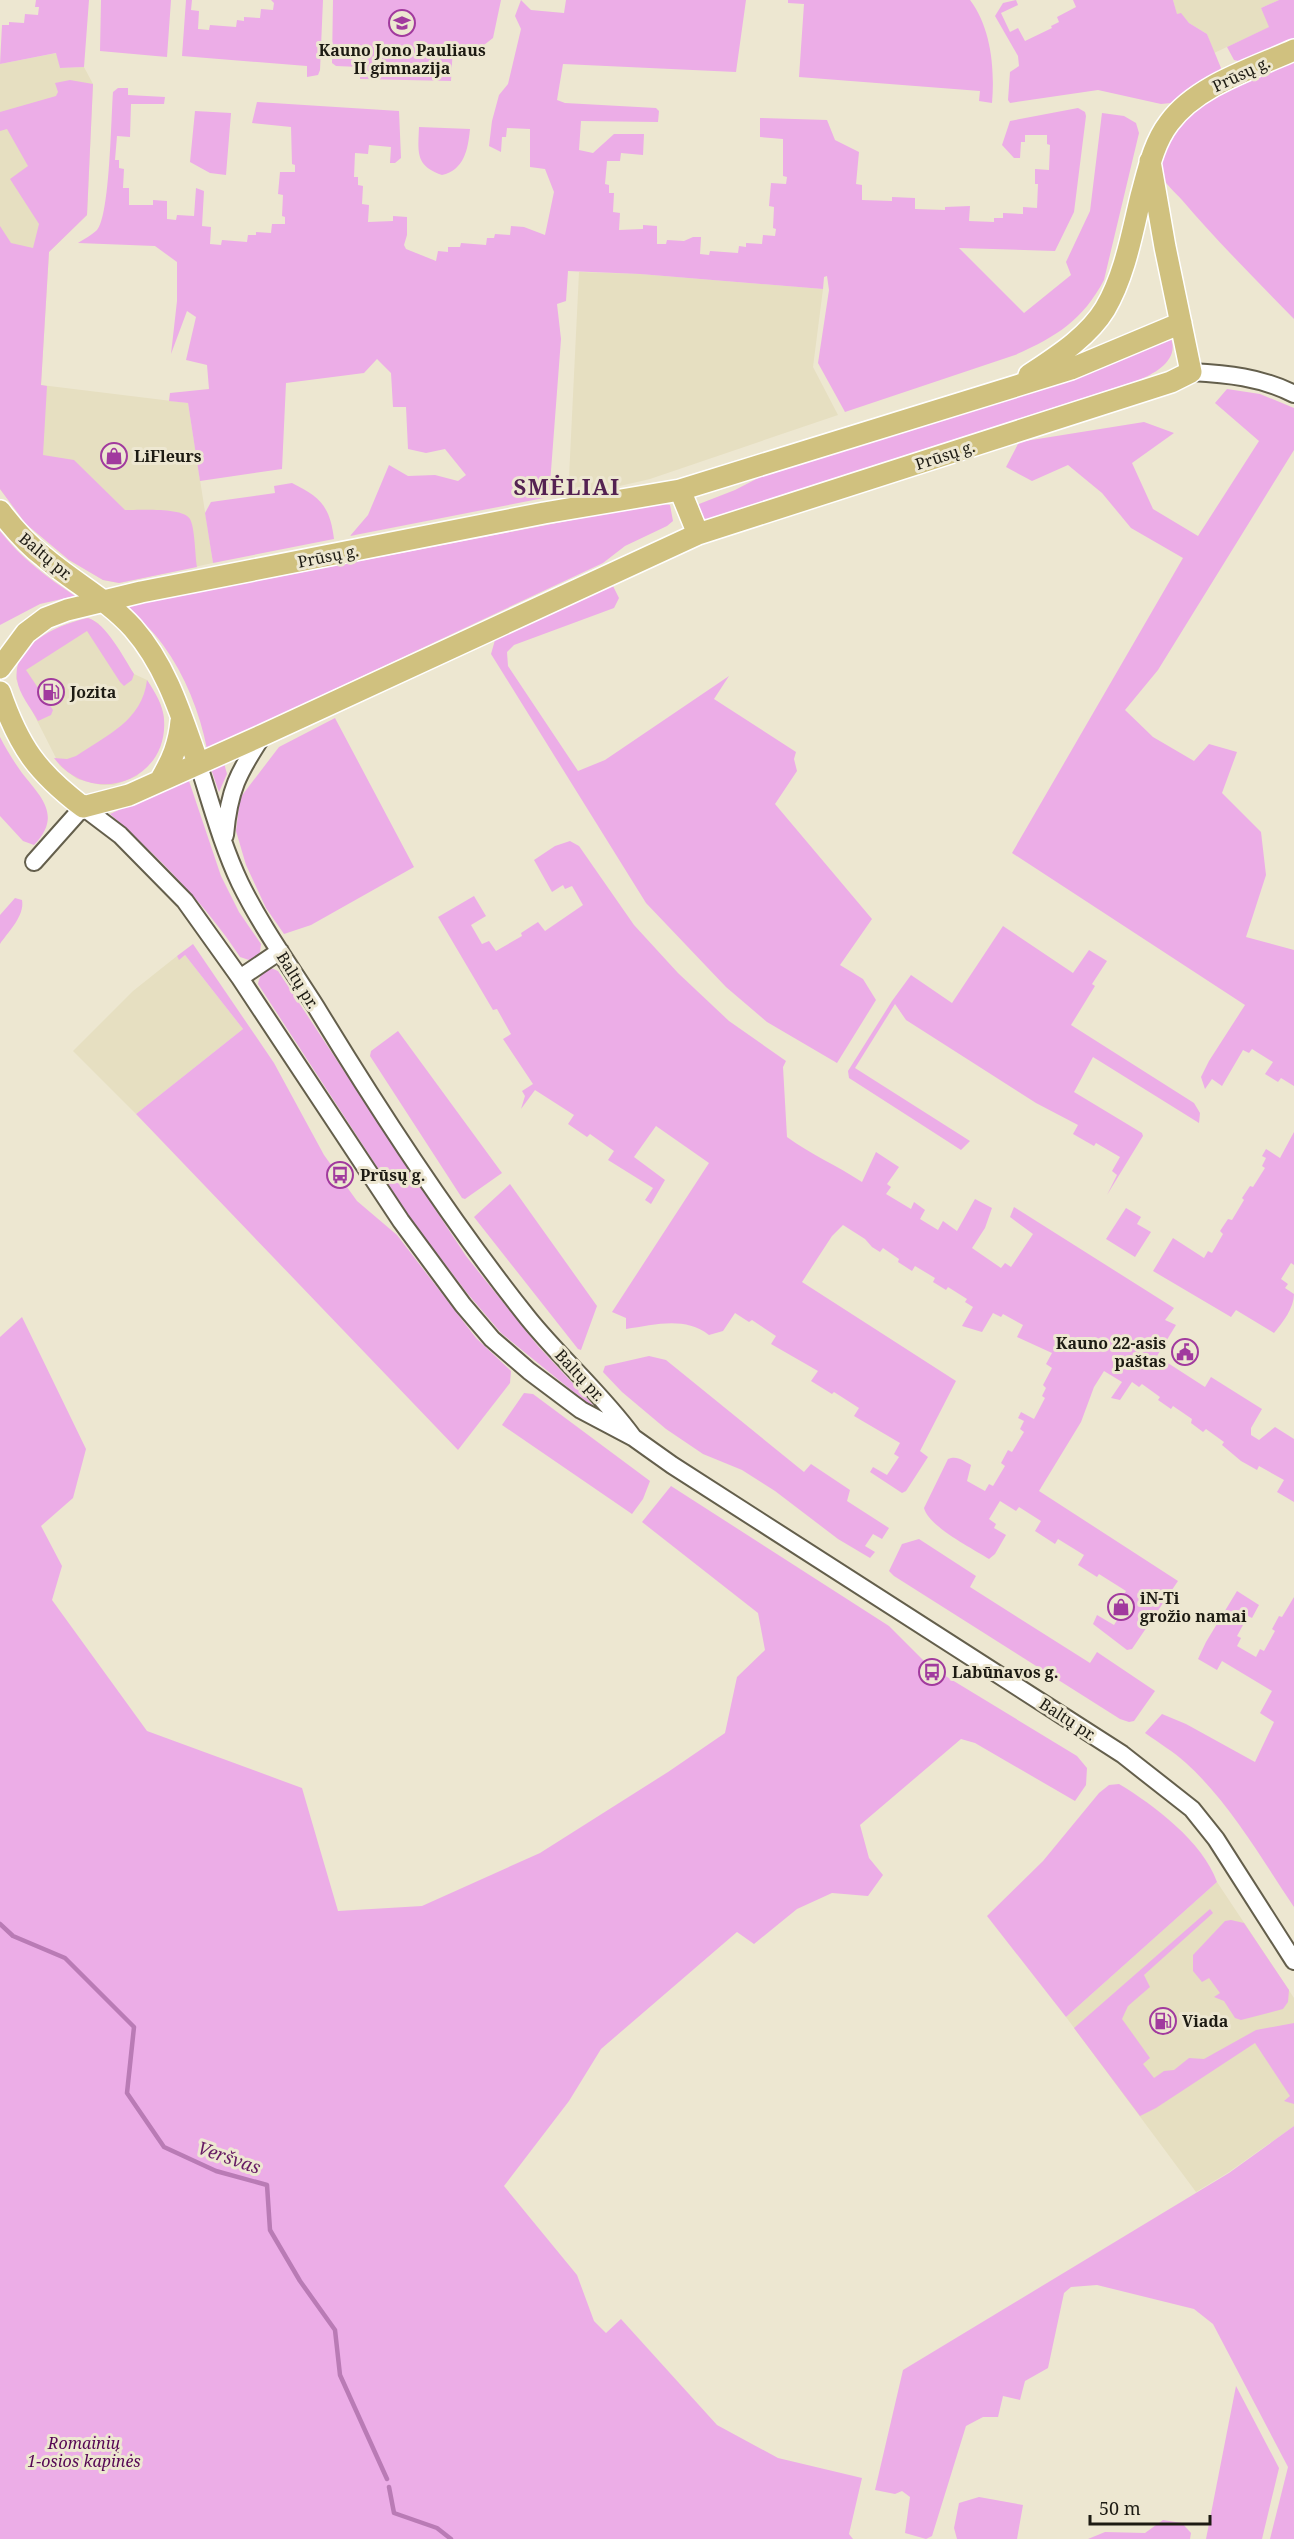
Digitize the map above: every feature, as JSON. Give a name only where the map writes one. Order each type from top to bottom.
[{"type":"main road","name":"Prūsų g.","points":[[1014,385],[1055,358],[1086,332],[1105,309],[1123,265],[1150,161],[1168,123],[1205,91],[1294,50]]},
{"type":"main road","points":[[1150,161],[1191,372]]},
{"type":"main road","name":"Prūsų g.","points":[[0,668],[26,633],[46,618],[67,610],[102,601],[544,513],[680,490],[1071,369],[1181,323]]},
{"type":"main road","name":"Prūsų g.","points":[[83,807],[129,795],[698,534],[1171,382],[1191,372]]},
{"type":"main road","points":[[680,490],[698,534]]},
{"type":"main road","name":"Baltų pr.","points":[[0,511],[13,528],[44,557],[102,601],[132,627],[148,647],[168,680],[198,763]]},
{"type":"main road","name":"Baltų pr.","points":[[0,693],[16,735],[32,760],[55,786],[83,807]]},
{"type":"main road","points":[[161,779],[179,742],[182,717]]},
{"type":"street","name":"Prūsų g.","points":[[1191,372],[1238,375],[1278,386],[1294,394]]},
{"type":"street","points":[[224,845],[227,810],[237,778],[263,735]]},
{"type":"street","name":"Baltų pr.","points":[[198,763],[224,845],[240,884],[346,1056],[459,1227],[539,1331],[616,1413],[634,1438]]},
{"type":"street","points":[[34,862],[83,807]]},
{"type":"street","name":"Baltų pr.","points":[[83,807],[120,835],[185,901],[240,978],[401,1221],[463,1305],[492,1339],[529,1371],[581,1410],[634,1438],[672,1465],[1122,1754],[1176,1794],[1192,1809],[1216,1839],[1294,1961]]},
{"type":"street","points":[[240,978],[280,951]]},
{"type":"shaded area","points":[[1173,0],[1279,0],[1261,8],[1270,27],[1214,53],[1207,34],[1189,23],[1181,14],[1177,15]]},
{"type":"shaded area","points":[[57,53],[60,68],[84,67],[93,84],[87,215],[49,252],[41,385],[188,403],[213,563],[119,583],[103,580],[69,560],[26,524],[0,489],[0,64]]},
{"type":"shaded area","points":[[579,272],[640,274],[823,289],[813,367],[838,415],[650,479],[568,498]]},
{"type":"shaded area","points":[[88,618],[98,623],[134,674],[147,680],[160,703],[164,717],[161,743],[155,756],[137,776],[114,785],[101,785],[77,779],[60,766],[16,679],[18,668],[33,642],[62,626]]},
{"type":"shaded area","points":[[185,955],[243,1029],[136,1114],[73,1051],[133,991],[177,956],[179,959]]},
{"type":"shaded area","points":[[1217,1882],[1294,1998],[1294,2126],[1229,2172],[1196,2192],[1066,2017]]},
{"type":"green space","points":[[36,0],[89,0],[84,67],[60,68],[56,53],[0,64],[2,25],[9,25],[9,22],[24,23],[25,14],[38,15],[39,7],[35,7]]},
{"type":"green space","points":[[101,0],[171,0],[167,57],[100,51]]},
{"type":"green space","points":[[186,0],[192,0],[191,10],[199,11],[198,29],[209,30],[210,25],[236,27],[237,20],[244,21],[244,17],[260,18],[261,9],[273,10],[274,3],[271,0],[323,0],[318,75],[307,77],[307,66],[182,56]]},
{"type":"green space","name":"Kauno Jono Pauliaus II gimnazija","points":[[333,0],[501,0],[493,38],[480,48],[453,46],[451,81],[360,79],[360,67],[336,66],[332,63]]},
{"type":"green space","points":[[521,0],[531,10],[564,13],[566,0],[746,0],[736,72],[563,64],[557,100],[565,103],[656,108],[659,111],[658,122],[581,121],[579,150],[593,153],[614,134],[644,134],[643,155],[621,153],[620,161],[607,161],[605,184],[609,185],[609,193],[614,193],[613,212],[620,213],[619,230],[643,229],[643,225],[657,226],[657,244],[666,244],[667,240],[684,241],[693,237],[701,237],[700,254],[709,255],[710,251],[738,253],[739,246],[746,247],[746,243],[762,244],[763,235],[775,236],[774,207],[769,206],[771,183],[786,184],[787,177],[783,176],[783,139],[760,137],[760,118],[827,120],[835,140],[859,152],[856,184],[862,185],[862,200],[892,201],[892,197],[915,198],[915,209],[945,210],[945,207],[970,206],[969,221],[994,222],[994,218],[1003,218],[1003,213],[1023,214],[1023,207],[1037,208],[1038,184],[1035,184],[1035,169],[1049,170],[1050,145],[1047,144],[1047,135],[1025,135],[1025,142],[1021,142],[1020,158],[1014,158],[1002,145],[1010,121],[1078,108],[1085,112],[1086,116],[1074,212],[1055,251],[959,248],[1024,313],[1071,275],[1066,262],[1090,211],[1102,113],[1124,116],[1136,123],[1139,133],[1104,280],[1077,317],[1056,334],[1030,348],[845,412],[818,363],[829,290],[827,276],[824,277],[823,289],[640,274],[568,271],[566,301],[557,304],[561,339],[549,497],[350,536],[368,515],[389,465],[408,476],[435,475],[458,481],[466,475],[445,449],[426,453],[408,449],[406,407],[393,407],[391,373],[377,359],[364,373],[286,383],[282,469],[200,481],[188,403],[169,401],[170,393],[209,389],[207,365],[186,360],[196,317],[187,311],[171,354],[177,301],[177,262],[155,246],[78,243],[97,230],[105,206],[113,92],[118,88],[128,88],[128,95],[165,97],[164,104],[131,104],[130,137],[117,136],[115,160],[119,160],[119,168],[124,169],[123,188],[129,188],[129,205],[153,205],[153,200],[167,201],[167,219],[176,220],[177,215],[194,216],[196,188],[204,191],[202,226],[211,227],[210,244],[221,245],[222,240],[247,242],[248,235],[256,235],[256,232],[271,233],[272,224],[285,224],[285,217],[282,216],[283,195],[278,194],[280,172],[295,172],[295,165],[292,164],[291,127],[252,123],[257,102],[399,111],[401,158],[395,163],[390,163],[391,147],[369,145],[368,154],[355,153],[354,177],[358,177],[358,185],[363,186],[362,204],[369,205],[368,222],[393,221],[393,216],[407,217],[407,235],[404,245],[406,249],[436,261],[438,251],[448,252],[448,247],[460,247],[461,243],[486,245],[487,238],[494,238],[495,234],[510,235],[511,226],[524,227],[545,235],[554,192],[545,169],[530,167],[530,129],[507,128],[506,137],[502,137],[501,152],[489,146],[492,121],[499,95],[508,84],[521,29],[515,16]]},
{"type":"green space","points":[[788,0],[970,0],[983,23],[990,49],[993,76],[992,103],[979,101],[980,91],[799,77],[804,4],[788,3]]},
{"type":"green space","points":[[1016,0],[1018,5],[1001,13],[1010,32],[1018,28],[1025,41],[1052,28],[1051,26],[1059,22],[1057,17],[1076,7],[1073,0],[1173,0],[1177,14],[1181,13],[1189,23],[1207,34],[1221,68],[1171,103],[1161,104],[1098,90],[1010,103],[1008,100],[1010,72],[1019,66],[1018,56],[995,16],[1003,3]]},
{"type":"green space","points":[[1279,0],[1294,0],[1294,38],[1243,62],[1234,60],[1227,47],[1269,27],[1261,8]]},
{"type":"green space","points":[[1294,62],[1294,319],[1168,185],[1160,171],[1162,157],[1169,139],[1182,123],[1216,98]]},
{"type":"green space","points":[[70,80],[93,84],[87,215],[49,252],[41,385],[47,386],[43,455],[74,460],[125,510],[160,510],[186,515],[192,523],[195,542],[197,567],[119,583],[103,580],[69,560],[26,524],[0,489],[0,226],[11,243],[33,248],[39,224],[10,179],[28,166],[7,129],[0,131],[0,112],[56,96],[58,92],[55,83]]},
{"type":"green space","points":[[195,111],[231,113],[226,175],[210,173],[190,162]]},
{"type":"green space","points":[[419,127],[470,129],[466,151],[455,169],[442,175],[427,167],[420,157]]},
{"type":"green space","points":[[1170,336],[1173,344],[1170,358],[1159,369],[1139,380],[707,519],[700,518],[697,512],[699,504],[735,490],[768,473]]},
{"type":"green space","points":[[1227,389],[1260,394],[1294,408],[1294,450],[1158,670],[1125,710],[1153,737],[1194,761],[1209,744],[1237,752],[1222,793],[1261,832],[1266,875],[1246,937],[1294,950],[1294,1086],[1281,1078],[1278,1082],[1265,1074],[1273,1062],[1252,1049],[1249,1053],[1243,1050],[1222,1086],[1212,1079],[1205,1089],[1201,1077],[1245,1005],[1012,853],[1183,558],[1131,528],[1102,493],[1068,465],[1032,481],[1006,467],[1019,442],[1144,422],[1174,433],[1132,463],[1153,509],[1198,536],[1259,441],[1215,403]]},
{"type":"green space","points":[[292,483],[310,493],[322,504],[330,518],[334,539],[213,563],[205,513],[211,502],[275,493],[274,486]]},
{"type":"green space","points":[[660,503],[670,505],[673,521],[625,546],[603,563],[207,749],[196,708],[178,669],[159,640],[128,606]]},
{"type":"green space","points":[[0,531],[35,566],[75,596],[40,604],[0,625]]},
{"type":"green space","points":[[613,586],[619,598],[614,608],[514,645],[507,652],[508,666],[578,771],[605,760],[729,676],[714,699],[796,752],[794,759],[797,771],[775,804],[872,919],[840,965],[863,979],[876,1000],[837,1063],[767,1022],[726,987],[646,903],[491,654],[495,640]]},
{"type":"green space","points":[[88,618],[95,621],[114,642],[134,674],[132,680],[124,686],[120,682],[87,631],[26,670],[53,710],[51,715],[38,721],[18,685],[17,667],[22,656],[40,637],[65,625]]},
{"type":"green space","points":[[147,680],[156,694],[164,719],[162,741],[154,759],[141,772],[125,781],[106,784],[88,782],[70,773],[54,758],[67,759],[76,756],[121,726],[138,706]]},
{"type":"green space","points":[[335,718],[414,867],[311,925],[284,934],[266,908],[246,865],[236,831],[240,798],[279,747]]},
{"type":"green space","points":[[0,737],[46,808],[47,825],[34,845],[23,841],[0,816]]},
{"type":"green space","points":[[224,763],[227,774],[219,792],[211,769]]},
{"type":"green space","points":[[188,778],[221,876],[239,912],[261,944],[256,958],[249,960],[240,957],[180,881],[110,814]]},
{"type":"green space","points":[[570,841],[579,846],[634,925],[678,973],[729,1021],[786,1061],[783,1067],[787,1137],[862,1182],[876,1152],[899,1167],[887,1184],[891,1187],[886,1194],[911,1209],[914,1202],[925,1210],[920,1219],[938,1230],[943,1221],[957,1231],[975,1199],[992,1208],[985,1228],[972,1248],[1001,1268],[1005,1263],[1011,1267],[1033,1234],[1010,1217],[1014,1207],[1174,1308],[1165,1320],[1176,1325],[1157,1356],[1205,1387],[1211,1377],[1262,1409],[1251,1428],[1251,1435],[1259,1440],[1275,1427],[1294,1439],[1294,1502],[1277,1492],[1284,1480],[1259,1466],[1257,1470],[1241,1461],[1222,1445],[1224,1442],[1206,1429],[1203,1432],[1191,1423],[1192,1419],[1173,1406],[1171,1409],[1158,1400],[1160,1397],[1142,1384],[1139,1387],[1132,1382],[1120,1400],[1111,1398],[1122,1382],[1104,1371],[1094,1387],[1081,1422],[1039,1491],[1178,1581],[1132,1649],[1127,1650],[1093,1624],[1097,1615],[1114,1625],[1126,1606],[1120,1602],[1126,1591],[1099,1574],[1097,1577],[1078,1565],[1084,1555],[1058,1539],[1055,1544],[1035,1531],[1041,1521],[1019,1507],[1016,1511],[1000,1501],[989,1519],[996,1524],[994,1528],[1006,1535],[995,1554],[989,1559],[942,1530],[924,1508],[948,1459],[951,1458],[960,1459],[971,1465],[967,1481],[985,1491],[989,1484],[993,1486],[1005,1466],[1001,1463],[1008,1450],[1012,1452],[1024,1432],[1020,1429],[1024,1421],[1018,1418],[1021,1412],[1034,1419],[1045,1398],[1042,1396],[1046,1388],[1043,1385],[1052,1368],[1046,1364],[1052,1353],[1017,1337],[1023,1325],[1003,1314],[1001,1317],[993,1313],[982,1332],[962,1326],[973,1307],[965,1302],[967,1299],[948,1287],[946,1290],[933,1282],[935,1278],[915,1266],[912,1271],[883,1248],[880,1252],[843,1225],[832,1236],[802,1282],[956,1381],[920,1451],[928,1457],[906,1491],[902,1493],[870,1472],[873,1467],[887,1475],[899,1457],[894,1454],[900,1443],[854,1416],[859,1408],[811,1381],[818,1371],[771,1344],[776,1336],[752,1320],[749,1322],[735,1313],[723,1331],[709,1335],[690,1325],[669,1323],[626,1329],[626,1318],[612,1312],[709,1163],[656,1126],[634,1157],[665,1180],[651,1204],[645,1200],[653,1188],[608,1160],[614,1151],[590,1134],[587,1137],[568,1124],[574,1115],[535,1090],[521,1109],[525,1096],[522,1091],[533,1084],[503,1039],[511,1034],[497,1009],[493,1010],[438,917],[474,896],[486,916],[471,925],[482,944],[489,941],[496,951],[522,936],[521,933],[538,922],[545,931],[583,905],[572,886],[565,889],[563,885],[552,892],[534,860],[555,846]]},
{"type":"green space","points":[[15,898],[22,900],[21,912],[0,944],[0,915]]},
{"type":"green space","points":[[1003,926],[1073,973],[1089,950],[1107,961],[1071,1025],[1194,1103],[1200,1113],[1199,1123],[1093,1057],[1074,1092],[1142,1133],[1143,1136],[1107,1195],[1117,1175],[1112,1171],[1120,1157],[1096,1143],[1094,1146],[1073,1134],[1078,1125],[1036,1103],[906,1020],[895,1004],[855,1068],[970,1141],[961,1150],[849,1078],[848,1071],[911,975],[952,1003]]},
{"type":"green space","points":[[193,944],[274,1063],[324,1155],[357,1201],[397,1235],[476,1338],[511,1371],[510,1383],[458,1450],[136,1114],[243,1029],[185,955],[179,960],[177,956]]},
{"type":"green space","points":[[271,968],[278,971],[466,1256],[538,1346],[593,1405],[592,1407],[501,1333],[467,1293],[411,1219],[258,984],[265,970]]},
{"type":"green space","points":[[398,1031],[502,1173],[465,1199],[462,1198],[370,1056],[371,1051]]},
{"type":"green space","points":[[1294,1132],[1294,1265],[1291,1263],[1281,1279],[1288,1284],[1285,1288],[1294,1294],[1294,1299],[1287,1315],[1274,1333],[1236,1310],[1231,1317],[1153,1271],[1173,1238],[1204,1258],[1208,1251],[1212,1253],[1223,1234],[1220,1231],[1228,1219],[1232,1220],[1244,1200],[1242,1198],[1250,1186],[1253,1187],[1265,1168],[1262,1166],[1266,1158],[1262,1156],[1266,1149],[1280,1158]]},
{"type":"green space","points":[[510,1184],[597,1306],[581,1350],[474,1217]]},
{"type":"green space","points":[[1126,1208],[1141,1217],[1137,1224],[1151,1232],[1135,1257],[1106,1239]]},
{"type":"green space","name":"Romainių 1-osios kapinės","points":[[22,1317],[86,1449],[73,1498],[41,1526],[62,1566],[52,1600],[147,1731],[302,1788],[338,1911],[422,1906],[540,1853],[725,1733],[737,1677],[765,1650],[758,1613],[642,1522],[671,1486],[889,1626],[929,1666],[1077,1756],[1087,1768],[1086,1785],[1075,1801],[975,1743],[961,1739],[860,1825],[869,1858],[883,1875],[868,1896],[832,1893],[797,1909],[754,1944],[737,1932],[601,2049],[569,2101],[504,2186],[577,2275],[594,2321],[606,2333],[621,2319],[717,2425],[778,2458],[862,2478],[849,2534],[853,2539],[0,2539],[0,1337]]},
{"type":"green space","points":[[649,1356],[666,1360],[804,1472],[811,1464],[850,1490],[847,1501],[889,1528],[882,1539],[873,1534],[865,1546],[875,1552],[870,1558],[838,1539],[775,1491],[742,1470],[703,1454],[666,1429],[622,1392],[603,1372],[605,1366]]},
{"type":"green space","points":[[524,1393],[533,1394],[650,1481],[643,1499],[632,1514],[502,1425]]},
{"type":"green space","points":[[919,1539],[976,1576],[970,1587],[1090,1663],[1097,1652],[1155,1691],[1134,1721],[1120,1719],[894,1576],[889,1571],[902,1544]]},
{"type":"green space","points":[[1237,1591],[1259,1605],[1252,1618],[1248,1616],[1237,1636],[1241,1638],[1237,1646],[1256,1657],[1260,1649],[1264,1651],[1275,1631],[1272,1629],[1279,1616],[1282,1617],[1294,1597],[1294,1907],[1217,1795],[1181,1759],[1145,1733],[1162,1714],[1186,1724],[1255,1762],[1274,1722],[1260,1713],[1272,1691],[1222,1661],[1217,1670],[1198,1659]]},
{"type":"green space","points":[[1119,1784],[1162,1814],[1189,1839],[1201,1853],[1217,1882],[1066,2017],[987,1916],[1043,1861],[1099,1793],[1109,1785]]},
{"type":"green space","points":[[1210,1909],[1213,1913],[1144,1975],[1150,1987],[1128,2006],[1122,2019],[1150,2058],[1143,2064],[1154,2078],[1164,2071],[1174,2070],[1189,2058],[1204,2059],[1256,2030],[1294,2023],[1294,2104],[1284,2101],[1290,2096],[1255,2043],[1156,2108],[1140,2116],[1074,2028]]},
{"type":"green space","points":[[1225,1921],[1244,1923],[1289,1990],[1288,2002],[1283,2009],[1241,2020],[1235,2018],[1224,2001],[1214,1997],[1220,1993],[1209,1978],[1202,1982],[1193,1971],[1193,1955]]},
{"type":"green space","points":[[1294,2126],[1294,2539],[1270,2539],[1288,2467],[1213,2324],[1194,2309],[1097,2285],[1071,2287],[1064,2293],[1048,2368],[1025,2381],[1020,2400],[1003,2396],[998,2417],[983,2417],[966,2426],[932,2536],[926,2539],[905,2533],[910,2497],[902,2491],[895,2494],[875,2490],[903,2370],[1229,2173]]},
{"type":"green space","points":[[1236,2386],[1279,2468],[1262,2539],[1206,2539]]},
{"type":"green space","points":[[979,2497],[1023,2505],[1017,2539],[957,2539],[954,2528],[959,2503]]},
{"type":"green space","points":[[1163,2520],[1182,2523],[1191,2533],[1190,2539],[1088,2539],[1105,2532],[1145,2533]]},
{"type":"waterway","name":"Veršvas","points":[[0,1924],[13,1936],[65,1958],[134,2027],[127,2093],[164,2147],[216,2171],[267,2185],[270,2230],[300,2281],[335,2330],[340,2375],[387,2479]]},
{"type":"waterway","name":"Veršvas","points":[[389,2487],[394,2513],[437,2528],[451,2539]]},
{"type":"place","name":"Kauno Jono Pauliaus II gimnazija","points":[[402,23]]},
{"type":"place","name":"LiFleurs","points":[[114,456]]},
{"type":"place","name":"Jozita","points":[[51,692]]},
{"type":"place","name":"Prūsų g.","points":[[340,1175]]},
{"type":"place","name":"Kauno 22-asis paštas","points":[[1185,1352]]},
{"type":"place","name":"iN-Ti grožio namai","points":[[1121,1607]]},
{"type":"place","name":"Labūnavos g.","points":[[932,1672]]},
{"type":"place","name":"Viada","points":[[1163,2021]]},
{"type":"district","name":"SMĖLIAI","points":[[567,487]]}]
